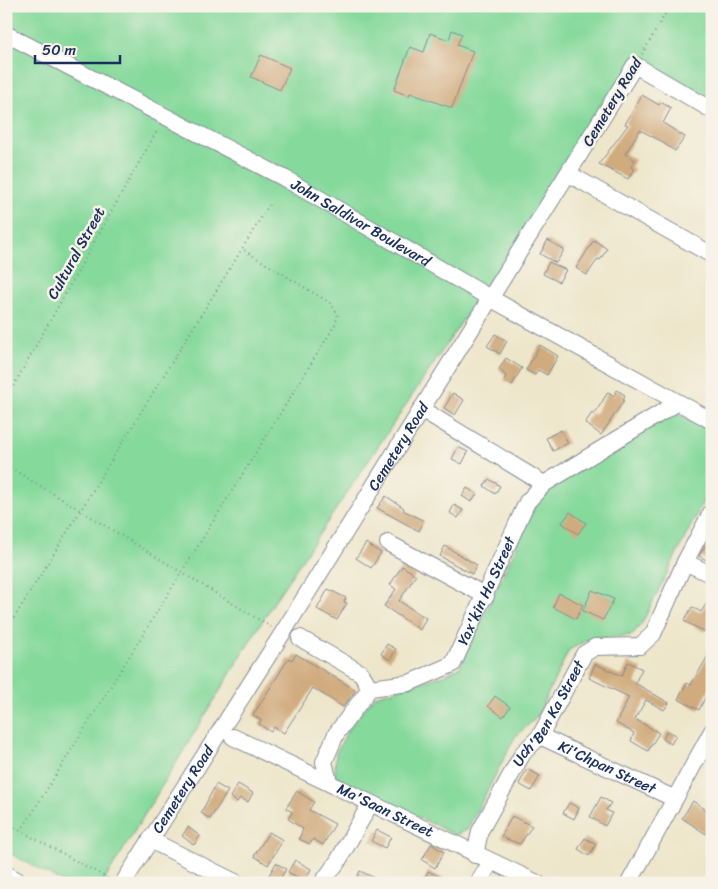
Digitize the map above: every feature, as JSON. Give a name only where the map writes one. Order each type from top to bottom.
[{"type":"street","name":"John Saldivar Boulevard","points":[[6,34],[284,178],[490,298],[712,421]]},
{"type":"street","points":[[635,65],[712,110]]},
{"type":"street","name":"Cemetery Road","points":[[122,883],[282,634],[635,65]]},
{"type":"street","points":[[569,174],[712,255]]},
{"type":"street","name":"Yax'kin Ha Street","points":[[370,688],[409,683],[453,664],[486,596],[527,502],[544,484],[677,403]]},
{"type":"street","points":[[421,409],[544,484]]},
{"type":"street","name":"Uch'Ben Ka Street","points":[[475,854],[478,835],[523,753],[540,736],[584,654],[595,647],[632,648],[646,642],[653,634],[685,562],[712,511]]},
{"type":"street","points":[[388,543],[486,596]]},
{"type":"street","points":[[685,562],[712,574]]},
{"type":"street","points":[[300,638],[360,673],[370,688],[336,734],[324,762],[330,782]]},
{"type":"street","points":[[629,883],[673,798],[712,731]]},
{"type":"street","name":"Ki'Chpan Street","points":[[540,736],[673,798]]},
{"type":"street","name":"Ma'Saan Street","points":[[233,737],[537,883]]},
{"type":"street","points":[[322,883],[338,861],[370,804]]},
{"type":"street","points":[[150,840],[237,883]]},
{"type":"street","points":[[478,883],[491,862]]},
{"type":"street","points":[[6,874],[22,883]]},
{"type":"path","name":"Cemetery Road","points":[[635,65],[670,6]]},
{"type":"path","name":"Cultural Street","points":[[6,399],[165,117]]},
{"type":"path","points":[[6,631],[270,205]]},
{"type":"path","points":[[21,831],[335,325],[338,314],[330,303],[242,249]]},
{"type":"path","points":[[6,465],[282,634]]},
{"type":"path","points":[[6,823],[115,883]]},
{"type":"green space","points":[[6,6],[712,6],[712,102],[634,65],[277,597],[103,883],[64,883],[6,851]]},
{"type":"green space","points":[[675,412],[712,433],[712,484],[642,623],[632,635],[587,640],[569,650],[536,718],[515,737],[467,830],[455,835],[335,776],[336,753],[349,728],[375,696],[442,676],[460,667],[541,494]]},
{"type":"building","points":[[452,30],[462,34],[457,45],[473,51],[452,108],[410,93],[409,96],[394,90],[410,47],[424,52],[430,33],[449,40]]},
{"type":"building","points":[[261,55],[290,68],[280,90],[251,77]]},
{"type":"building","points":[[642,95],[659,105],[661,102],[671,108],[663,123],[685,137],[675,151],[663,142],[640,130],[625,154],[635,160],[631,167],[634,169],[628,179],[599,164],[628,125],[625,124]]},
{"type":"building","points":[[548,240],[564,250],[556,263],[540,254]]},
{"type":"building","points":[[594,240],[607,249],[587,275],[576,268]]},
{"type":"building","points":[[549,262],[566,270],[559,282],[543,274]]},
{"type":"building","points":[[495,334],[507,341],[500,354],[487,346]]},
{"type":"building","points":[[540,345],[558,356],[547,375],[538,370],[535,375],[526,370]]},
{"type":"building","points":[[506,358],[522,368],[512,385],[504,380],[506,376],[499,369]]},
{"type":"building","points":[[617,390],[625,395],[623,402],[601,435],[585,423],[592,413],[594,415],[608,392],[614,396]]},
{"type":"building","points":[[453,393],[464,400],[455,415],[444,408]]},
{"type":"building","points":[[561,430],[568,443],[553,451],[546,438]]},
{"type":"building","points":[[458,447],[468,452],[462,464],[452,459]]},
{"type":"building","points":[[489,479],[500,486],[495,494],[484,486]]},
{"type":"building","points":[[467,488],[477,494],[471,502],[462,496]]},
{"type":"building","points":[[386,496],[404,508],[403,510],[424,521],[419,531],[377,508]]},
{"type":"building","points":[[454,505],[463,510],[458,518],[450,513]]},
{"type":"building","points":[[570,512],[586,523],[578,534],[562,523]]},
{"type":"building","points":[[366,543],[381,553],[371,568],[356,558]]},
{"type":"building","points":[[706,545],[712,548],[712,563],[699,556]]},
{"type":"building","points":[[445,546],[477,565],[472,574],[440,556]]},
{"type":"building","points":[[402,566],[416,575],[399,601],[426,618],[420,630],[384,606],[396,589],[390,585]]},
{"type":"building","points":[[328,589],[346,598],[344,602],[347,603],[337,620],[317,609]]},
{"type":"building","points":[[592,590],[614,599],[603,620],[583,611]]},
{"type":"building","points":[[559,593],[583,605],[576,619],[553,607]]},
{"type":"building","points":[[712,595],[712,619],[705,632],[684,621],[692,607],[701,612]]},
{"type":"building","points":[[387,644],[396,649],[390,660],[381,654]]},
{"type":"building","points":[[712,649],[712,684],[699,710],[678,699],[687,683],[691,685]]},
{"type":"building","points":[[296,654],[356,690],[343,707],[313,688],[284,733],[274,727],[271,732],[259,724],[261,720],[253,715],[289,658],[292,660]]},
{"type":"building","points":[[628,662],[642,669],[635,683],[669,703],[664,710],[646,700],[635,719],[659,733],[648,751],[631,741],[634,733],[616,723],[629,697],[589,678],[595,664],[622,676]]},
{"type":"building","points":[[495,696],[510,707],[503,717],[488,706]]},
{"type":"building","points":[[667,731],[676,735],[671,744],[663,739]]},
{"type":"building","points":[[527,769],[540,776],[531,791],[519,784]]},
{"type":"building","points":[[216,784],[228,791],[210,819],[201,813]]},
{"type":"building","points":[[238,784],[253,793],[248,802],[240,798],[237,802],[230,797]]},
{"type":"building","points":[[297,791],[314,802],[309,810],[335,824],[323,845],[313,839],[310,844],[299,839],[303,829],[288,819],[292,812],[286,808]]},
{"type":"building","points":[[601,797],[611,803],[606,810],[612,813],[605,826],[590,817]]},
{"type":"building","points":[[693,801],[712,814],[712,825],[706,834],[682,818]]},
{"type":"building","points":[[569,803],[579,808],[574,819],[563,813]]},
{"type":"building","points":[[512,816],[532,826],[520,844],[501,837]]},
{"type":"building","points":[[188,827],[200,836],[194,845],[182,836]]},
{"type":"building","points":[[377,830],[391,837],[385,848],[371,841]]},
{"type":"building","points":[[269,832],[283,840],[268,865],[254,856]]},
{"type":"building","points":[[585,838],[596,844],[589,856],[578,849]]},
{"type":"building","points":[[431,844],[444,852],[435,868],[422,860]]},
{"type":"building","points":[[295,860],[311,869],[305,881],[288,872]]},
{"type":"building","points":[[276,863],[286,869],[278,883],[273,883],[267,879]]},
{"type":"building","points":[[360,871],[385,883],[354,883]]},
{"type":"building","points":[[428,871],[453,883],[423,883]]}]
